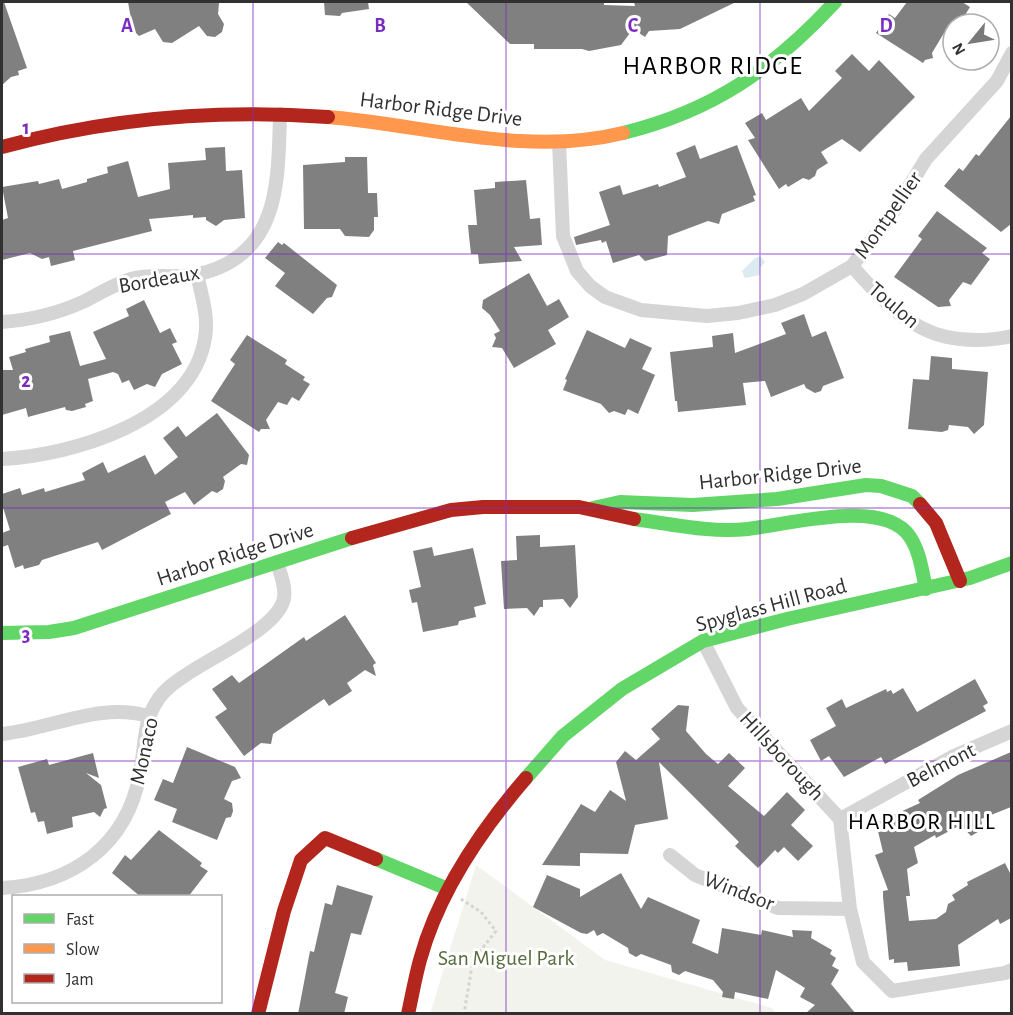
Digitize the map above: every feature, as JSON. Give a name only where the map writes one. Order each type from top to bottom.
[{"type":"street","name":"Harbor Ridge Drive","points":[[2,147],[129,122],[197,116],[280,114],[375,122],[519,141],[559,142],[615,136],[652,127],[723,98],[786,54],[835,2]]},
{"type":"street","name":"Montpellier","points":[[559,142],[561,222],[568,255],[590,286],[622,305],[641,310],[707,316],[738,313],[775,305],[803,294],[852,267],[896,208],[926,159],[997,81],[1011,53]]},
{"type":"street","name":"Bordeaux","points":[[2,322],[39,317],[62,310],[130,279],[197,274],[224,264],[242,252],[257,237],[268,218],[278,188],[280,114]]},
{"type":"street","name":"Toulon","points":[[852,267],[880,298],[918,328],[941,336],[962,339],[987,341],[1011,336]]},
{"type":"street","points":[[2,459],[46,455],[92,443],[143,418],[183,386],[194,371],[206,336],[206,317],[197,274]]},
{"type":"street","name":"Harbor Ridge Drive","points":[[589,509],[618,517],[721,530],[747,529],[836,515],[895,489],[912,496],[926,509],[936,523],[960,581]]},
{"type":"street","name":"Harbor Ridge Drive","points":[[2,633],[49,632],[74,628],[385,527],[451,510],[483,507],[589,509],[620,502],[693,506],[777,499],[871,500],[910,536],[919,555],[926,589]]},
{"type":"street","name":"Monaco","points":[[2,888],[48,881],[87,862],[117,831],[136,792],[148,716],[164,692],[177,681],[276,616],[285,596],[277,562]]},
{"type":"street","name":"Spyglass Hill Road","points":[[408,1014],[420,958],[448,889],[506,801],[563,736],[622,689],[704,641],[787,619],[960,581],[1011,563]]},
{"type":"street","name":"Hillsborough","points":[[704,641],[737,708],[840,819],[850,909],[863,962],[892,991],[1005,974],[1011,970]]},
{"type":"street","points":[[2,734],[24,732],[114,711],[148,716]]},
{"type":"street","name":"Belmont","points":[[840,819],[952,757],[1011,731]]},
{"type":"street","points":[[258,1014],[284,911],[301,860],[325,838],[448,889]]},
{"type":"street","name":"Windsor","points":[[670,855],[694,875],[778,908],[850,909]]},
{"type":"path","points":[[448,889],[481,912],[496,931],[473,960],[464,1014]]},
{"type":"green space","name":"San Miguel Park","points":[[476,865],[605,960],[772,1008],[776,1013],[430,1014]]},
{"type":"shaded area","points":[[760,256],[765,262],[760,268],[760,275],[745,278],[742,271]]},
{"type":"building","points":[[2,2],[4,2],[27,68],[18,71],[19,75],[11,77],[2,85]]},
{"type":"building","points":[[128,2],[219,3],[218,14],[224,24],[222,32],[215,37],[207,36],[199,26],[172,43],[163,42],[155,29],[139,36],[133,30]]},
{"type":"building","points":[[324,2],[368,2],[369,9],[342,13],[340,16],[325,15]]},
{"type":"building","points":[[466,2],[604,2],[604,5],[635,6],[634,2],[736,2],[680,29],[649,31],[645,37],[633,29],[621,45],[589,51],[534,49],[534,44],[510,44]]},
{"type":"building","points":[[907,2],[962,2],[970,7],[967,12],[941,12],[941,38],[932,53],[933,58],[923,63],[876,33],[889,14],[895,18]]},
{"type":"building","points":[[852,54],[869,71],[879,60],[915,97],[860,152],[842,139],[821,152],[828,163],[817,170],[815,176],[809,180],[803,178],[788,187],[786,184],[779,189],[748,140],[755,138],[745,123],[762,113],[766,120],[801,98],[809,111],[842,78],[835,71]]},
{"type":"building","points":[[1011,116],[1011,224],[1001,232],[944,186],[959,168],[963,171],[976,154],[979,156]]},
{"type":"building","points":[[695,145],[700,159],[737,145],[756,195],[753,196],[755,201],[722,214],[719,224],[708,221],[668,236],[667,255],[645,261],[639,255],[613,263],[606,241],[576,245],[574,237],[610,225],[599,192],[620,185],[623,195],[658,184],[659,187],[686,177],[676,153]]},
{"type":"building","points":[[225,147],[226,171],[242,170],[245,218],[224,220],[216,226],[206,220],[206,217],[193,218],[193,215],[149,219],[152,231],[73,251],[75,260],[51,266],[49,257],[42,259],[30,253],[2,260],[2,220],[8,218],[2,187],[38,181],[39,184],[59,179],[62,189],[87,182],[87,179],[108,173],[107,167],[128,161],[138,197],[170,189],[168,163],[206,160],[205,148]]},
{"type":"building","points":[[345,157],[367,157],[368,193],[377,193],[378,217],[374,217],[374,230],[369,237],[345,236],[340,229],[304,229],[303,165],[345,162]]},
{"type":"building","points":[[526,180],[530,219],[540,218],[542,245],[514,247],[522,261],[479,264],[478,254],[471,254],[468,225],[477,225],[474,190],[495,188],[495,182]]},
{"type":"building","points":[[937,211],[987,248],[982,253],[990,259],[971,285],[963,282],[949,300],[951,306],[938,307],[894,277],[922,239],[918,236]]},
{"type":"building","points":[[278,242],[282,245],[284,243],[337,285],[332,297],[327,298],[313,314],[275,286],[285,273],[265,258]]},
{"type":"building","points":[[529,273],[547,306],[559,299],[569,317],[548,330],[556,344],[514,368],[502,348],[492,347],[496,338],[494,334],[500,331],[490,315],[482,308],[483,300]]},
{"type":"building","points":[[144,300],[160,333],[170,328],[177,342],[172,344],[182,364],[162,374],[155,387],[147,384],[134,390],[129,380],[122,383],[118,374],[113,372],[88,379],[93,401],[85,404],[86,407],[72,411],[66,410],[65,407],[28,417],[26,408],[2,415],[2,370],[13,370],[9,357],[26,352],[25,349],[50,342],[49,336],[70,331],[80,366],[106,359],[93,332],[129,316],[126,309]]},
{"type":"building","points":[[804,314],[812,337],[826,331],[844,378],[823,386],[821,391],[815,393],[806,388],[804,384],[771,397],[765,381],[743,383],[746,405],[678,412],[670,352],[713,347],[712,336],[733,333],[735,353],[786,334],[781,323]]},
{"type":"building","points":[[587,330],[625,348],[630,338],[652,348],[642,369],[655,375],[638,414],[628,409],[625,415],[614,411],[609,413],[601,404],[563,390],[567,380],[565,379]]},
{"type":"building","points":[[247,335],[287,360],[285,364],[305,377],[303,380],[310,384],[299,401],[292,397],[287,405],[278,402],[266,420],[270,429],[261,429],[259,432],[211,401],[235,364],[230,360]]},
{"type":"building","points":[[931,356],[952,358],[952,369],[988,372],[984,425],[974,434],[968,427],[949,425],[948,430],[942,432],[908,429],[913,379],[929,380]]},
{"type":"building","points":[[217,413],[249,455],[247,465],[241,464],[223,477],[225,481],[223,489],[217,493],[212,491],[194,505],[185,492],[165,502],[171,514],[102,550],[98,542],[42,560],[39,565],[24,569],[23,565],[15,568],[8,545],[2,547],[2,533],[10,530],[2,504],[2,494],[20,488],[22,495],[44,488],[45,492],[85,480],[82,473],[103,462],[108,473],[145,455],[155,475],[178,457],[163,438],[178,426],[186,437]]},
{"type":"building","points":[[540,535],[540,547],[575,545],[578,597],[570,608],[563,599],[543,600],[543,607],[540,607],[534,616],[527,608],[504,609],[501,561],[517,560],[516,536]]},
{"type":"building","points":[[432,547],[434,556],[473,548],[486,604],[474,607],[476,617],[459,621],[458,625],[423,632],[417,602],[412,603],[409,590],[421,587],[413,551]]},
{"type":"building","points":[[345,615],[376,663],[373,665],[376,676],[365,670],[347,683],[352,691],[329,706],[324,699],[273,734],[271,744],[261,743],[244,756],[215,717],[227,709],[212,689],[232,675],[239,683],[304,637],[306,641]]},
{"type":"building","points":[[975,679],[988,703],[983,706],[986,711],[885,764],[881,757],[844,777],[829,756],[821,761],[810,740],[836,726],[826,708],[842,699],[846,708],[886,689],[887,692],[891,690],[893,694],[903,688],[917,712]]},
{"type":"building","points":[[678,705],[689,706],[686,731],[706,754],[718,764],[729,753],[745,768],[728,786],[764,816],[787,792],[805,810],[791,825],[813,846],[798,861],[784,847],[778,853],[775,850],[758,868],[735,846],[739,842],[659,762],[668,819],[635,825],[628,854],[580,853],[580,866],[542,865],[581,804],[595,812],[610,790],[626,801],[616,762],[625,751],[636,760],[660,739],[651,729]]},
{"type":"building","points":[[187,747],[235,767],[241,778],[232,781],[224,799],[232,803],[233,811],[231,817],[226,818],[217,840],[172,822],[177,809],[154,800],[163,779],[173,783]]},
{"type":"building","points":[[1011,752],[1011,807],[981,819],[983,829],[971,836],[961,825],[936,838],[935,835],[914,847],[918,863],[907,869],[910,896],[906,896],[909,921],[936,919],[946,912],[948,904],[955,900],[952,895],[968,885],[967,882],[1005,863],[1011,875],[1011,918],[1000,924],[998,919],[958,945],[960,966],[908,971],[907,962],[894,963],[894,959],[889,960],[883,897],[883,891],[888,890],[875,855],[883,852],[876,823],[920,803],[918,800],[958,775]]},
{"type":"building","points":[[93,753],[99,778],[86,773],[101,785],[107,808],[100,817],[94,812],[72,817],[73,827],[47,834],[44,821],[38,822],[35,812],[31,813],[18,767],[47,759],[49,765]]},
{"type":"building","points":[[159,830],[202,863],[200,866],[208,871],[190,895],[139,895],[112,873],[125,855],[131,860]]},
{"type":"building","points":[[621,873],[641,909],[648,897],[700,920],[692,943],[718,954],[722,928],[761,935],[762,930],[793,937],[792,930],[812,931],[811,938],[832,950],[830,954],[836,958],[832,966],[839,970],[831,984],[856,1014],[805,1014],[815,1005],[800,997],[805,988],[776,970],[768,999],[735,992],[734,999],[722,997],[723,992],[713,980],[685,971],[679,975],[672,972],[671,965],[641,954],[636,957],[629,953],[628,948],[603,933],[597,936],[594,930],[587,934],[581,933],[533,907],[547,875],[580,889],[580,897]]},
{"type":"building","points":[[337,885],[373,896],[361,935],[351,933],[335,993],[348,997],[344,1014],[298,1014],[310,951],[314,952],[325,903],[332,905]]},
{"type":"traffic: fast","points":[[623,133],[685,113],[739,84],[788,48],[835,2]]},
{"type":"traffic: fast","points":[[593,508],[620,502],[693,505],[777,499],[866,485],[881,486],[912,496],[920,504]]},
{"type":"traffic: fast","points":[[634,519],[734,530],[834,516],[879,518],[897,525],[910,537],[918,555],[926,589]]},
{"type":"traffic: fast","points":[[2,633],[49,632],[74,628],[352,538]]},
{"type":"traffic: fast","points":[[526,778],[563,736],[622,689],[703,641],[787,619],[970,578],[1012,563]]},
{"type":"traffic: fast","points":[[376,859],[448,889]]},
{"type":"traffic: slow","points":[[328,117],[513,141],[586,140],[623,133]]},
{"type":"traffic: jam","points":[[2,147],[82,129],[164,118],[246,114],[328,117]]},
{"type":"traffic: jam","points":[[920,504],[936,523],[960,581]]},
{"type":"traffic: jam","points":[[352,538],[451,510],[483,507],[579,507],[634,519]]},
{"type":"traffic: jam","points":[[408,1014],[418,967],[438,911],[463,863],[493,819],[526,778]]},
{"type":"traffic: jam","points":[[258,1014],[284,911],[301,860],[325,838],[376,859]]},
{"type":"district","name":"HARBOR RIDGE","points":[[713,66]]},
{"type":"district","name":"HARBOR HILL","points":[[922,822]]}]
